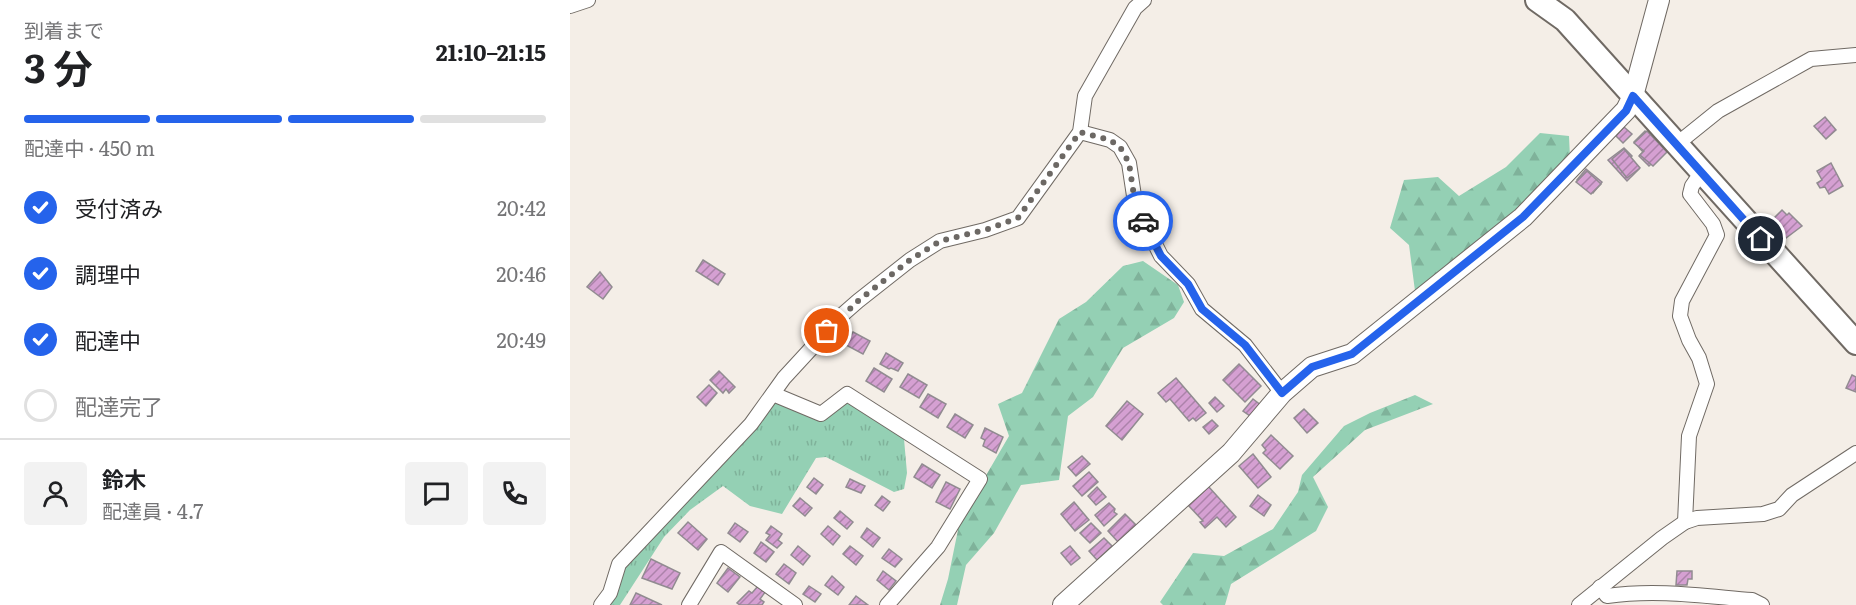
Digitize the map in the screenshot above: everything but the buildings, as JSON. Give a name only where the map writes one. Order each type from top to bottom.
[{"type":"main road","points":[[1537,0],[1565,20],[1856,343]]},
{"type":"street","points":[[570,6],[588,0]]},
{"type":"street","points":[[601,605],[610,593],[619,564],[751,424],[784,378],[842,315],[910,260],[940,241],[985,230],[1018,218],[1080,132],[1085,96],[1135,8],[1144,0]]},
{"type":"street","points":[[1063,605],[1231,453],[1282,393],[1312,367],[1352,354],[1523,217],[1626,111],[1633,96],[1659,0]]},
{"type":"street","points":[[1677,144],[1718,111],[1811,59],[1856,55]]},
{"type":"street","points":[[1080,132],[1110,140],[1120,147],[1129,163],[1134,196],[1140,212],[1161,256],[1188,284],[1202,309],[1245,345],[1282,393]]},
{"type":"street","points":[[1685,522],[1689,436],[1707,384],[1699,358],[1680,316],[1682,301],[1717,235],[1713,224],[1690,194],[1692,186],[1701,173]]},
{"type":"street","points":[[773,394],[821,414],[847,394],[980,479],[938,547],[887,605]]},
{"type":"street","points":[[1579,605],[1685,522],[1697,518],[1763,514],[1779,509],[1792,495],[1856,453]]},
{"type":"street","points":[[692,604],[721,552],[795,605]]},
{"type":"street","points":[[1600,587],[1607,596],[1632,592],[1655,599],[1682,593],[1752,600],[1762,605]]},
{"type":"green space","points":[[1540,133],[1569,136],[1570,158],[1508,220],[1415,291],[1409,245],[1390,228],[1404,180],[1438,177],[1459,196],[1506,167]]},
{"type":"green space","points":[[1143,261],[1178,285],[1184,302],[1174,318],[1123,348],[1093,397],[1068,416],[1059,480],[1021,485],[994,533],[966,565],[957,605],[940,605],[948,579],[960,520],[1009,436],[998,404],[1022,393],[1059,319],[1086,302],[1123,266]]},
{"type":"green space","points":[[847,394],[904,439],[907,473],[904,489],[894,492],[826,457],[816,458],[782,514],[750,506],[723,486],[690,510],[664,537],[620,605],[605,605],[623,567],[770,397],[824,414]]},
{"type":"green space","points":[[1415,395],[1433,404],[1365,430],[1313,477],[1328,507],[1316,531],[1231,584],[1225,605],[1163,605],[1160,602],[1193,553],[1224,556],[1273,529],[1298,492],[1302,475],[1344,426]]},
{"type":"way so far","points":[[827,331],[858,301],[910,260],[940,241],[985,230],[1018,218],[1080,132],[1110,140],[1120,147],[1129,163],[1134,196],[1143,221]]},
{"type":"route","points":[[1143,221],[1161,256],[1188,284],[1202,309],[1245,345],[1282,393],[1312,367],[1352,354],[1523,217],[1626,111],[1633,96],[1761,239]]}]
